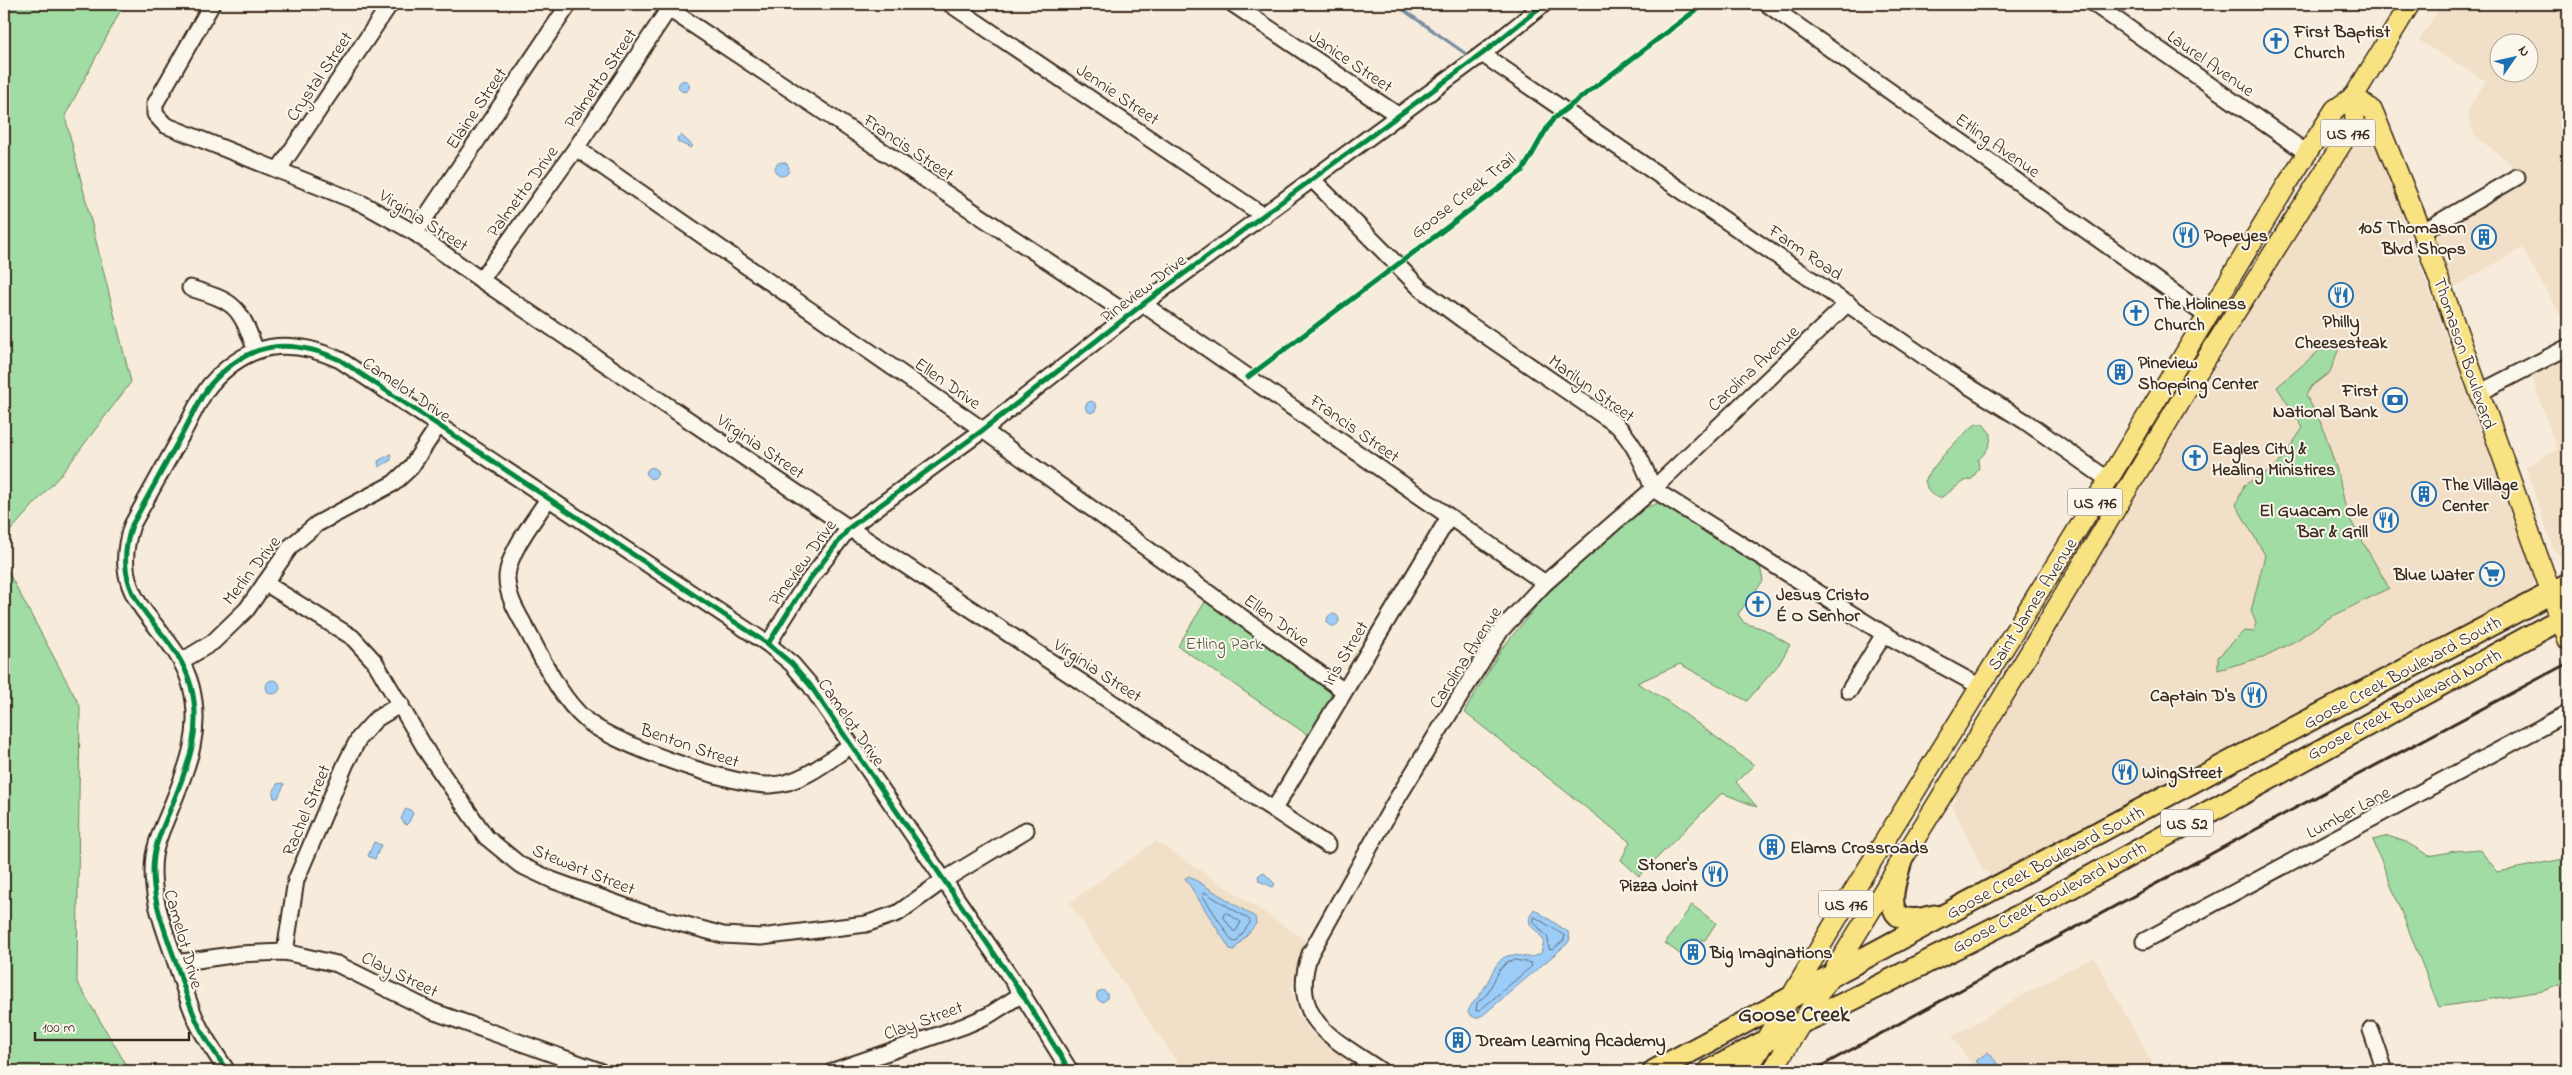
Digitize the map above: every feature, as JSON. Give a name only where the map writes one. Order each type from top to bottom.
[{"type":"highway","name":"Goose Creek Boulevard South","points":[[1654,1071],[2211,772],[2559,589]]},
{"type":"highway","name":"Goose Creek Boulevard North","points":[[1710,1071],[1802,1022],[1841,1006],[2017,917],[2261,781],[2564,617]]},
{"type":"highway","points":[[1903,855],[1892,890],[1891,903],[1900,917],[1908,920],[1924,919],[1958,909]]},
{"type":"main road","name":"Saint James Avenue","points":[[1747,1071],[1928,770],[1981,688],[2307,153],[2335,109],[2354,96],[2410,4]]},
{"type":"main road","name":"Saint James Avenue","points":[[1772,1071],[1903,855],[1954,778],[2196,374],[2355,123],[2354,96]]},
{"type":"main road","name":"Thomason Boulevard","points":[[2354,96],[2373,111],[2422,232],[2479,393],[2559,589],[2568,640]]},
{"type":"main road","points":[[2196,374],[2213,327],[2208,317]]},
{"type":"main road","points":[[2101,535],[2097,530],[2099,518],[2113,492],[2110,477]]},
{"type":"street","name":"Virginia Street","points":[[212,4],[155,104],[155,114],[165,125],[279,168],[363,204],[415,233],[481,280],[849,528],[1327,845]]},
{"type":"street","name":"Crystal Street","points":[[279,168],[390,4]]},
{"type":"street","name":"Elaine Street","points":[[415,233],[569,4]]},
{"type":"street","name":"Jennie Street","points":[[950,4],[1264,216]]},
{"type":"street","name":"Janice Street","points":[[1232,4],[1398,116]]},
{"type":"street","name":"Pineview Drive","points":[[768,644],[803,588],[849,528],[983,430],[1129,315],[1482,54],[1541,4]]},
{"type":"street","name":"Etling Avenue","points":[[1767,4],[2208,317]]},
{"type":"street","name":"Laurel Avenue","points":[[2094,4],[2307,153]]},
{"type":"street","name":"Palmetto Street","points":[[576,148],[670,6]]},
{"type":"street","name":"Francis Street","points":[[670,6],[1129,315]]},
{"type":"street","name":"Farm Road","points":[[1482,54],[1954,377],[2026,422],[2100,474],[2110,477]]},
{"type":"street","name":"Palmetto Drive","points":[[481,280],[576,148]]},
{"type":"street","name":"Ellen Drive","points":[[576,148],[983,430],[1344,691]]},
{"type":"street","points":[[2422,232],[2517,177]]},
{"type":"street","name":"Marilyn Street","points":[[1313,180],[1421,289],[1462,320],[1618,426],[1631,441],[1644,465],[1653,488]]},
{"type":"street","points":[[190,288],[220,297],[235,306],[245,320],[256,351]]},
{"type":"street","name":"Francis Street","points":[[1144,304],[1545,583]]},
{"type":"street","name":"Carolina Avenue","points":[[1381,1071],[1324,1030],[1315,1020],[1305,1000],[1303,990],[1308,960],[1395,802],[1501,630],[1545,583],[1653,488],[1848,304]]},
{"type":"street","name":"Camelot Drive","points":[[227,1071],[200,1028],[186,996],[154,896],[154,856],[195,741],[195,707],[182,661],[138,606],[131,590],[126,568],[126,543],[132,524],[210,386],[233,364],[256,351],[280,345],[301,346],[320,350],[340,360],[548,500],[768,644],[792,664],[810,685],[1022,994],[1070,1071]]},
{"type":"street","points":[[2479,393],[2568,347]]},
{"type":"street","name":"Merlin Drive","points":[[182,661],[213,642],[247,609],[291,546],[317,524],[394,483],[411,467],[438,426]]},
{"type":"street","points":[[1653,488],[1884,634],[1981,688]]},
{"type":"street","name":"Benton Street","points":[[548,500],[520,539],[507,575],[511,599],[560,690],[587,721],[639,750],[744,784],[772,786],[792,780],[817,769],[851,745]]},
{"type":"street","name":"Iris Street","points":[[1274,809],[1449,517]]},
{"type":"street","name":"Stewart Street","points":[[265,583],[352,637],[375,662],[429,755],[486,837],[528,869],[552,880],[646,914],[722,935],[761,937],[866,924],[898,913],[944,880],[1026,830]]},
{"type":"street","points":[[1849,692],[1884,634]]},
{"type":"street","name":"Rachel Street","points":[[285,952],[296,880],[346,763],[360,738],[376,719],[401,704]]},
{"type":"street","name":"Lumber Lane","points":[[2144,941],[2329,844],[2568,713]]},
{"type":"street","name":"Clay Street","points":[[176,963],[239,954],[285,952],[337,964],[432,1011],[600,1071]]},
{"type":"street","name":"Clay Street","points":[[833,1071],[964,1026],[988,1015],[1022,994]]},
{"type":"street","points":[[2371,1030],[2385,1071]]},
{"type":"shaded area","points":[[2442,4],[2568,4],[2568,329],[2522,248],[2453,288],[2434,234],[2520,185],[2510,163],[2474,135],[2467,111],[2486,81],[2419,41]]},
{"type":"shaded area","points":[[2364,134],[2373,138],[2376,144],[2535,579],[2532,591],[1991,877],[1986,870],[1983,871],[1952,805],[1957,800],[1955,793],[2354,139]]},
{"type":"shaded area","points":[[2568,353],[2568,559],[2563,559],[2553,549],[2526,467],[2557,450],[2530,371]]},
{"type":"shaded area","points":[[1156,841],[1306,940],[1291,989],[1298,1016],[1312,1033],[1345,1058],[1338,1071],[1183,1071],[1069,903]]},
{"type":"shaded area","points":[[2094,957],[2157,1071],[1977,1071],[1952,1037],[2054,977]]},
{"type":"green space","points":[[4,4],[124,4],[65,116],[131,382],[64,471],[4,538]]},
{"type":"green space","points":[[2339,348],[2330,372],[2312,386],[2306,395],[2323,427],[2339,477],[2347,514],[2389,588],[2327,619],[2297,640],[2263,657],[2218,670],[2218,657],[2244,631],[2254,632],[2256,623],[2251,611],[2265,555],[2236,505],[2244,485],[2277,466],[2303,428],[2277,387],[2320,350]]},
{"type":"green space","points":[[1976,424],[1983,424],[1991,434],[1990,442],[1978,460],[1979,468],[1972,479],[1964,482],[1940,498],[1931,494],[1925,481],[1929,474],[1948,450]]},
{"type":"green space","points":[[1663,501],[1760,566],[1763,581],[1738,614],[1744,623],[1764,629],[1790,645],[1779,664],[1747,701],[1680,664],[1637,683],[1663,698],[1754,765],[1736,782],[1757,807],[1722,793],[1639,876],[1621,860],[1630,842],[1464,712],[1501,650],[1543,598],[1635,512]]},
{"type":"green space","points":[[4,564],[80,706],[77,982],[130,1071],[4,1071]]},
{"type":"green space","name":"Etling Park","points":[[1208,597],[1338,694],[1312,738],[1178,646]]},
{"type":"green space","points":[[2388,836],[2406,842],[2429,856],[2479,849],[2498,872],[2568,858],[2568,982],[2543,991],[2439,1007],[2373,840]]},
{"type":"green space","points":[[1692,905],[1716,923],[1705,940],[1692,939],[1681,955],[1665,943]]},
{"type":"water","points":[[684,80],[690,86],[684,92],[678,86]]},
{"type":"water","points":[[681,135],[693,146],[691,148],[678,142],[677,138]]},
{"type":"water","points":[[782,162],[787,164],[789,169],[787,174],[782,176],[777,174],[775,169],[777,164]]},
{"type":"water","points":[[1091,401],[1097,407],[1091,413],[1085,407]]},
{"type":"water","points":[[391,454],[391,460],[379,467],[378,461]]},
{"type":"water","points":[[650,468],[654,468],[657,473],[656,477],[650,478],[647,475],[647,471]]},
{"type":"water","points":[[1333,614],[1339,620],[1333,626],[1327,620]]},
{"type":"water","points":[[273,680],[278,682],[280,687],[278,692],[273,694],[268,692],[266,687],[268,682]]},
{"type":"water","points":[[283,783],[284,785],[278,798],[274,798],[273,793],[277,784]]},
{"type":"water","points":[[409,809],[413,813],[406,825],[401,819],[405,810]]},
{"type":"water","points":[[374,842],[381,845],[375,859],[368,856]]},
{"type":"water","points":[[1263,872],[1275,884],[1273,887],[1259,881],[1258,876]]},
{"type":"water","points":[[1189,876],[1255,917],[1256,924],[1234,950],[1230,949],[1185,878]]},
{"type":"water","points":[[1534,909],[1568,932],[1570,939],[1567,944],[1483,1015],[1476,1018],[1470,1015],[1468,1012],[1471,1005],[1486,986],[1496,966],[1503,958],[1512,955],[1532,957],[1541,953],[1544,941],[1529,919]]},
{"type":"water","points":[[1102,990],[1108,996],[1102,1002],[1096,996]]},
{"type":"water","points":[[1988,1052],[2003,1071],[1984,1071],[1976,1061]]},
{"type":"waterway","points":[[1395,4],[1466,54]]},
{"type":"railway","points":[[1812,1071],[2286,813],[2568,663]]},
{"type":"cycle path","points":[[768,644],[803,588],[849,528],[983,430],[1143,304],[1482,54],[1544,4]]},
{"type":"cycle path","name":"Goose Creek Trail","points":[[1248,377],[1522,171],[1554,118],[1704,4]]},
{"type":"cycle path","points":[[227,1071],[205,1038],[192,1011],[162,924],[154,884],[153,870],[156,844],[182,779],[194,734],[195,719],[191,686],[182,664],[171,645],[134,595],[127,575],[126,553],[132,525],[210,385],[224,370],[239,359],[270,347],[287,346],[304,348],[340,360],[768,644],[792,664],[810,685],[1022,994],[1070,1071]]},
{"type":"place","name":"First Baptist Church","points":[[2276,41]]},
{"type":"place","name":"Popeyes","points":[[2186,235]]},
{"type":"place","name":"105 Thomason Blvd Shops","points":[[2484,237]]},
{"type":"place","name":"Philly Cheesesteak","points":[[2341,295]]},
{"type":"place","name":"The Holiness Church","points":[[2136,313]]},
{"type":"place","name":"Pineview Shopping Center","points":[[2120,372]]},
{"type":"place","name":"First National Bank","points":[[2395,400]]},
{"type":"place","name":"Eagles City & Healing Ministires","points":[[2195,458]]},
{"type":"place","name":"The Village Center","points":[[2424,494]]},
{"type":"place","name":"El Guacam Ole Bar & Grill","points":[[2386,520]]},
{"type":"place","name":"Blue Water","points":[[2492,574]]},
{"type":"place","name":"Jesus Cristo É O Senhor","points":[[1758,604]]},
{"type":"place","name":"Captain D's","points":[[2254,695]]},
{"type":"place","name":"WingStreet","points":[[2125,772]]},
{"type":"place","name":"Elams Crossroads","points":[[1772,847]]},
{"type":"place","name":"Stoner's Pizza Joint","points":[[1715,874]]},
{"type":"place","name":"Big Imaginations","points":[[1693,952]]},
{"type":"place","name":"Dream Learning Academy","points":[[1458,1040]]},
{"type":"district","name":"Goose Creek","points":[[1794,1013]]}]
